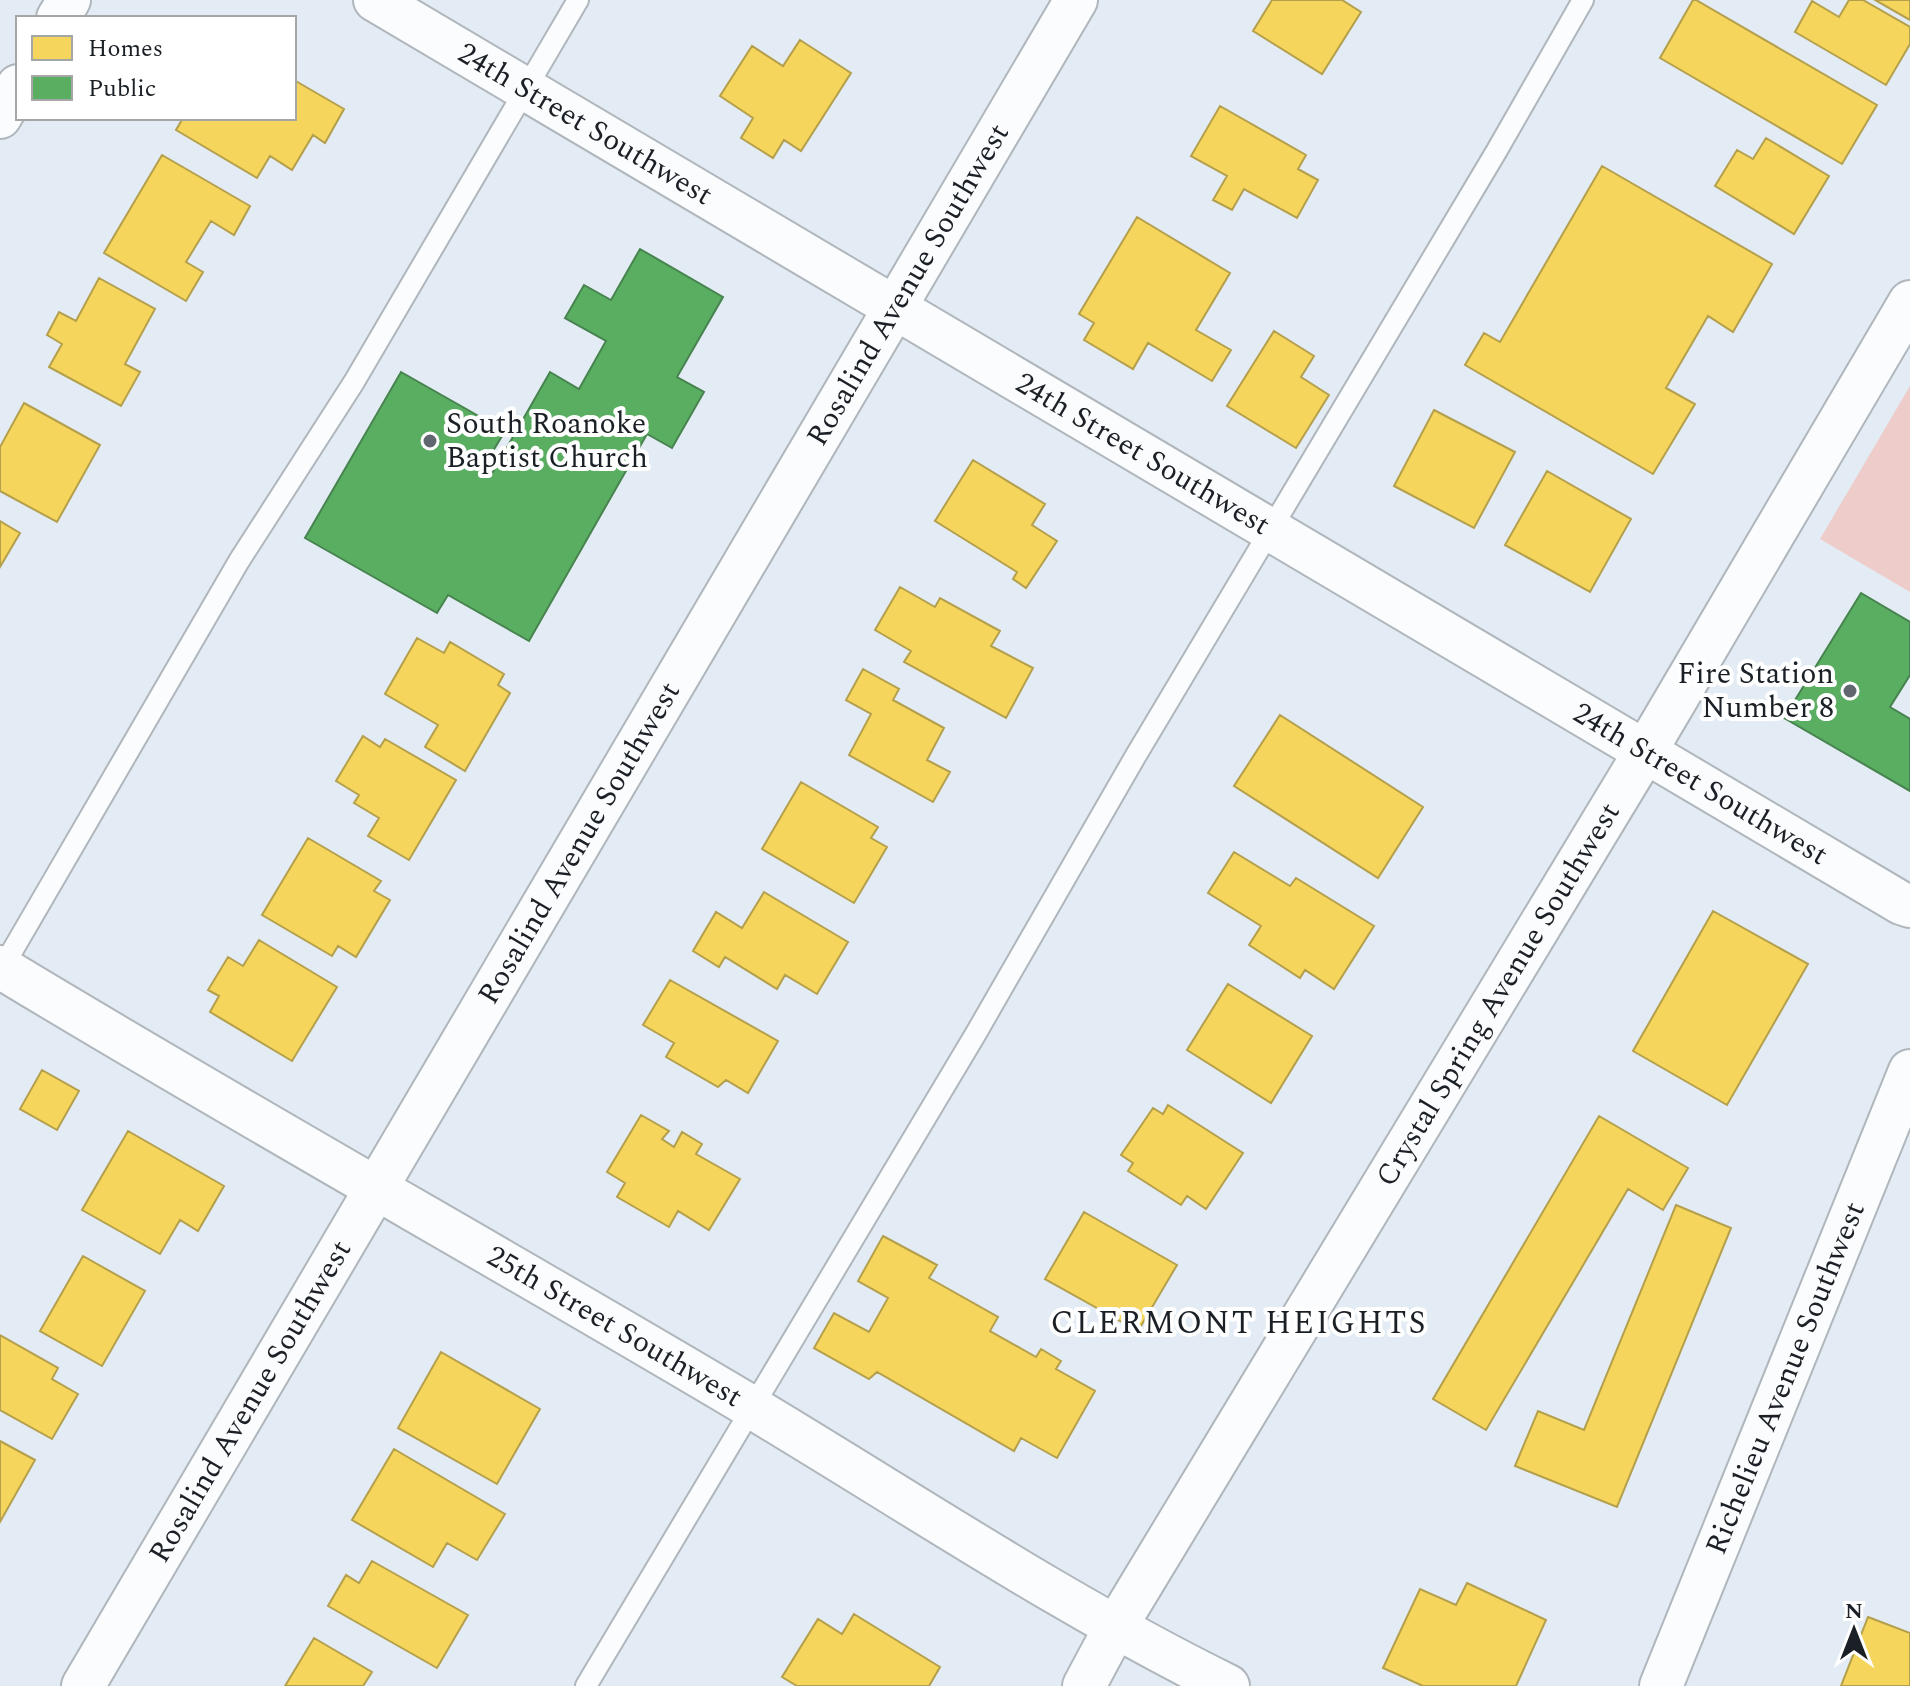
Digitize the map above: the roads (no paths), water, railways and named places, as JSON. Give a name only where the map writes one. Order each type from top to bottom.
[{"type":"street","name":"24th Street Southwest","points":[[375,0],[1910,906]]},
{"type":"street","name":"Rosalind Avenue Southwest","points":[[83,1686],[1076,0]]},
{"type":"street","points":[[0,117],[16,89]]},
{"type":"street","name":"Crystal Spring Avenue Southwest","points":[[1084,1686],[1115,1628],[1645,752],[1910,302]]},
{"type":"street","name":"25th Street Southwest","points":[[1,969],[753,1408],[1115,1628],[1228,1686]]},
{"type":"street","name":"Richelieu Avenue Southwest","points":[[1661,1686],[1910,1071]]},
{"type":"lane","points":[[1,969],[239,561],[354,382],[578,0]]},
{"type":"lane","points":[[586,1686],[975,1035],[1135,757],[1496,152],[1583,0]]},
{"type":"place","name":"South Roanoke Baptist Church","points":[[430,441]]},
{"type":"place","name":"Fire Station Number 8","points":[[1850,691]]},
{"type":"district","name":"CLERMONT HEIGHTS","points":[[1239,1323]]}]
